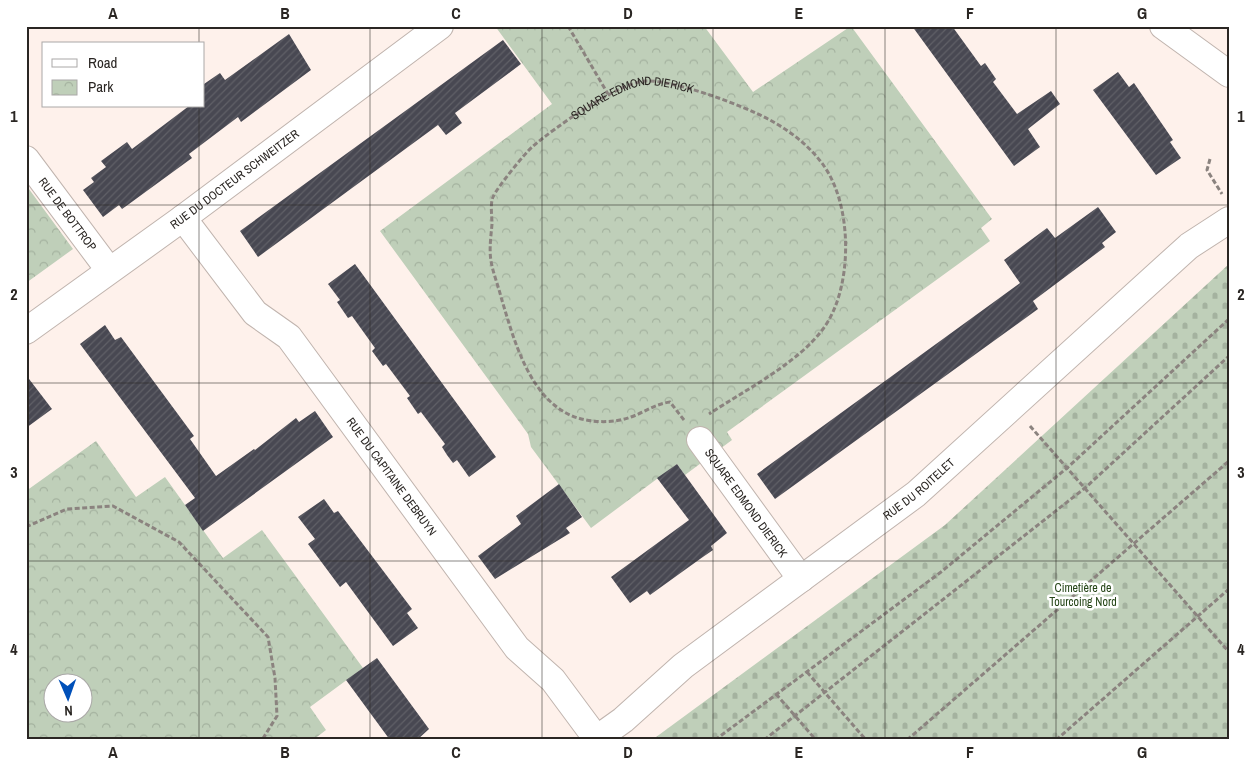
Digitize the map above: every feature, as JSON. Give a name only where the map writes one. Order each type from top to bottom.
[{"type":"street","name":"RUE DU DOCTEUR SCHWEITZER","points":[[26,331],[183,218],[440,26]]},
{"type":"street","points":[[1163,26],[1229,74]]},
{"type":"street","name":"RUE DE BOTTROP","points":[[26,159],[109,270]]},
{"type":"street","name":"RUE DU ROITELET","points":[[596,739],[623,720],[683,666],[916,494],[1228,210]]},
{"type":"street","name":"RUE DU CAPITAINE DEBRUYN","points":[[183,218],[255,313],[289,337],[517,648],[553,680],[596,739]]},
{"type":"street","name":"SQUARE EDMOND DIERICK","points":[[694,434],[801,579]]},
{"type":"path","points":[[568,26],[608,94]]},
{"type":"path","name":"SQUARE EDMOND DIERICK","points":[[642,81],[663,82],[695,90],[767,118],[811,150],[826,169],[837,192],[843,218],[845,270],[837,304],[823,329],[800,353],[694,434],[670,402],[657,404],[629,418],[604,422],[578,418],[557,407],[538,387],[525,363],[510,326],[491,260],[492,198],[530,148],[608,94],[642,81]]},
{"type":"path","points":[[1210,159],[1207,170],[1228,210]]},
{"type":"path","points":[[715,740],[941,572],[1067,468],[1229,319]]},
{"type":"path","points":[[764,740],[826,694],[1085,488],[1229,356]]},
{"type":"path","points":[[1013,407],[1229,652]]},
{"type":"path","points":[[907,740],[1229,461]]},
{"type":"path","points":[[26,527],[67,509],[113,506],[178,542],[268,637],[275,678],[277,716],[262,740]]},
{"type":"path","points":[[1056,740],[1229,589]]},
{"type":"path","points":[[806,672],[866,740]]},
{"type":"path","points":[[776,694],[816,740]]},
{"type":"green space","points":[[495,26],[704,26],[753,92],[851,26],[992,219],[981,228],[990,241],[727,432],[732,440],[685,475],[677,464],[591,528],[531,447],[528,434],[380,231],[552,104]]},
{"type":"green space","points":[[26,185],[73,249],[26,283]]},
{"type":"green space","name":"Cimetière de Tourcoing Nord","points":[[1229,264],[1229,740],[652,740],[945,525]]},
{"type":"green space","points":[[96,441],[136,497],[165,477],[223,558],[262,530],[363,668],[310,707],[326,730],[313,740],[26,740],[26,491]]},
{"type":"building","points":[[912,26],[952,26],[981,66],[985,63],[996,79],[993,82],[1017,114],[1051,91],[1060,104],[1028,129],[1040,147],[1014,166]]},
{"type":"building","points":[[289,34],[311,70],[241,122],[238,117],[189,154],[192,158],[122,209],[119,205],[103,217],[83,190],[94,182],[91,178],[106,167],[101,161],[127,142],[132,149],[186,108],[205,108],[205,83],[220,73],[225,80]]},
{"type":"building","points":[[503,40],[521,64],[455,113],[462,123],[446,135],[438,125],[258,257],[240,231]]},
{"type":"building","points":[[1118,72],[1129,87],[1134,83],[1173,140],[1170,142],[1181,158],[1156,175],[1093,90]]},
{"type":"building","points":[[1098,207],[1116,232],[1102,243],[1105,247],[1033,301],[1038,309],[775,499],[757,474],[1020,283],[1004,260],[1047,228],[1055,238]]},
{"type":"building","points":[[355,264],[496,457],[469,477],[457,460],[453,463],[442,447],[445,444],[421,412],[418,414],[407,398],[410,396],[386,364],[383,366],[372,351],[375,348],[352,316],[348,318],[337,302],[340,300],[328,284]]},
{"type":"building","points":[[105,325],[115,340],[121,337],[194,436],[190,439],[216,476],[255,450],[296,418],[299,422],[315,411],[333,437],[203,531],[185,505],[195,498],[80,344]]},
{"type":"building","points":[[26,375],[52,409],[26,428]]},
{"type":"building","points":[[677,464],[727,533],[711,546],[713,550],[650,595],[647,591],[630,603],[611,577],[689,520],[657,478]]},
{"type":"building","points":[[559,484],[582,517],[566,528],[570,533],[495,579],[478,556],[521,524],[516,516]]},
{"type":"building","points":[[324,499],[334,513],[338,511],[412,609],[407,613],[418,628],[393,646],[346,582],[340,587],[308,544],[315,539],[298,517]]},
{"type":"building","points":[[377,658],[429,729],[417,740],[390,740],[346,680]]}]
